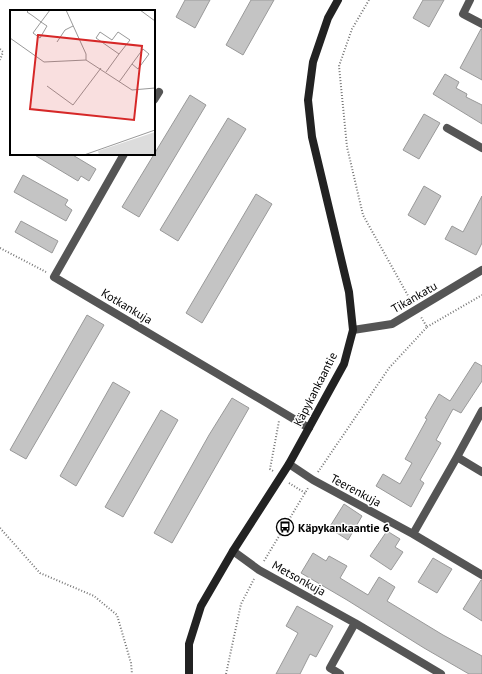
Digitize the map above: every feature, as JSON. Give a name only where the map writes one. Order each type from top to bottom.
[{"type":"street","name":"Käpykankaantie","points":[[189,674],[188,644],[202,606],[233,551],[289,464],[309,428],[344,364],[353,330],[349,292],[312,137],[308,100],[313,62],[328,18],[338,0]]},
{"type":"street","points":[[470,0],[463,14],[482,24]]},
{"type":"street","points":[[155,98],[159,92]]},
{"type":"street","points":[[447,128],[482,148]]},
{"type":"street","points":[[54,277],[123,155]]},
{"type":"street","name":"Tikankatu","points":[[353,330],[392,324],[482,270]]},
{"type":"street","name":"Kotkankuja","points":[[54,277],[309,428]]},
{"type":"street","points":[[414,534],[458,458],[482,411]]},
{"type":"street","points":[[458,458],[482,472]]},
{"type":"street","name":"Teerenkuja","points":[[289,464],[313,480],[414,534],[482,575]]},
{"type":"street","name":"Metsonkuja","points":[[233,551],[259,570],[356,623],[441,674]]},
{"type":"street","points":[[340,674],[330,668],[356,623]]},
{"type":"path","points":[[369,0],[352,29],[339,66],[347,147],[362,215],[427,327]]},
{"type":"path","points":[[0,49],[3,52],[0,60]]},
{"type":"path","points":[[0,248],[54,277]]},
{"type":"path","points":[[226,674],[241,604],[259,570],[313,480],[389,368],[427,327],[482,296]]},
{"type":"path","points":[[280,411],[270,469],[305,493]]},
{"type":"path","points":[[0,528],[40,573],[94,596],[117,615],[131,662],[132,674]]},
{"type":"building","points":[[185,0],[210,0],[195,28],[176,17]]},
{"type":"building","points":[[251,0],[274,0],[243,55],[226,45]]},
{"type":"building","points":[[423,0],[444,0],[429,27],[413,18]]},
{"type":"building","points":[[482,29],[482,80],[460,68]]},
{"type":"building","points":[[445,74],[459,82],[456,88],[467,94],[466,97],[482,105],[482,124],[433,94]]},
{"type":"building","points":[[190,95],[206,105],[139,217],[122,207],[154,155],[155,155]]},
{"type":"building","points":[[424,114],[440,123],[419,159],[403,150]]},
{"type":"building","points":[[228,118],[246,129],[178,241],[160,230]]},
{"type":"building","points":[[35,155],[73,155],[96,169],[89,181],[81,176],[78,181]]},
{"type":"building","points":[[23,175],[68,200],[65,205],[72,210],[66,221],[14,192]]},
{"type":"building","points":[[424,186],[441,196],[425,225],[408,215]]},
{"type":"building","points":[[256,194],[272,204],[202,323],[186,313]]},
{"type":"building","points":[[482,196],[482,243],[476,255],[445,239],[452,226],[463,232]]},
{"type":"building","points":[[21,221],[58,241],[52,253],[15,232]]},
{"type":"building","points":[[87,315],[104,325],[26,459],[10,450]]},
{"type":"building","points":[[475,362],[482,366],[482,381],[461,413],[453,409],[436,440],[441,443],[420,480],[424,483],[411,507],[376,486],[383,474],[400,484],[412,463],[405,459],[427,419],[425,418],[439,394],[450,401]]},
{"type":"building","points":[[113,382],[130,392],[76,486],[60,476]]},
{"type":"building","points":[[232,398],[249,408],[172,543],[154,533],[209,435]]},
{"type":"building","points":[[161,410],[178,420],[123,517],[105,507]]},
{"type":"building","points":[[344,504],[362,516],[348,540],[329,528]]},
{"type":"building","points":[[387,531],[400,539],[395,547],[403,552],[391,570],[370,556]]},
{"type":"building","points":[[313,553],[326,561],[329,556],[347,566],[340,578],[368,595],[379,577],[395,587],[387,601],[443,635],[482,656],[482,674],[469,674],[301,573]]},
{"type":"building","points":[[433,558],[452,569],[437,593],[418,582]]},
{"type":"building","points":[[482,580],[482,621],[463,609]]},
{"type":"building","points":[[297,606],[333,626],[316,657],[310,654],[300,674],[276,674],[298,633],[286,626]]},
{"type":"place","name":"Käpykankaantie 6","points":[[285,527]]}]
